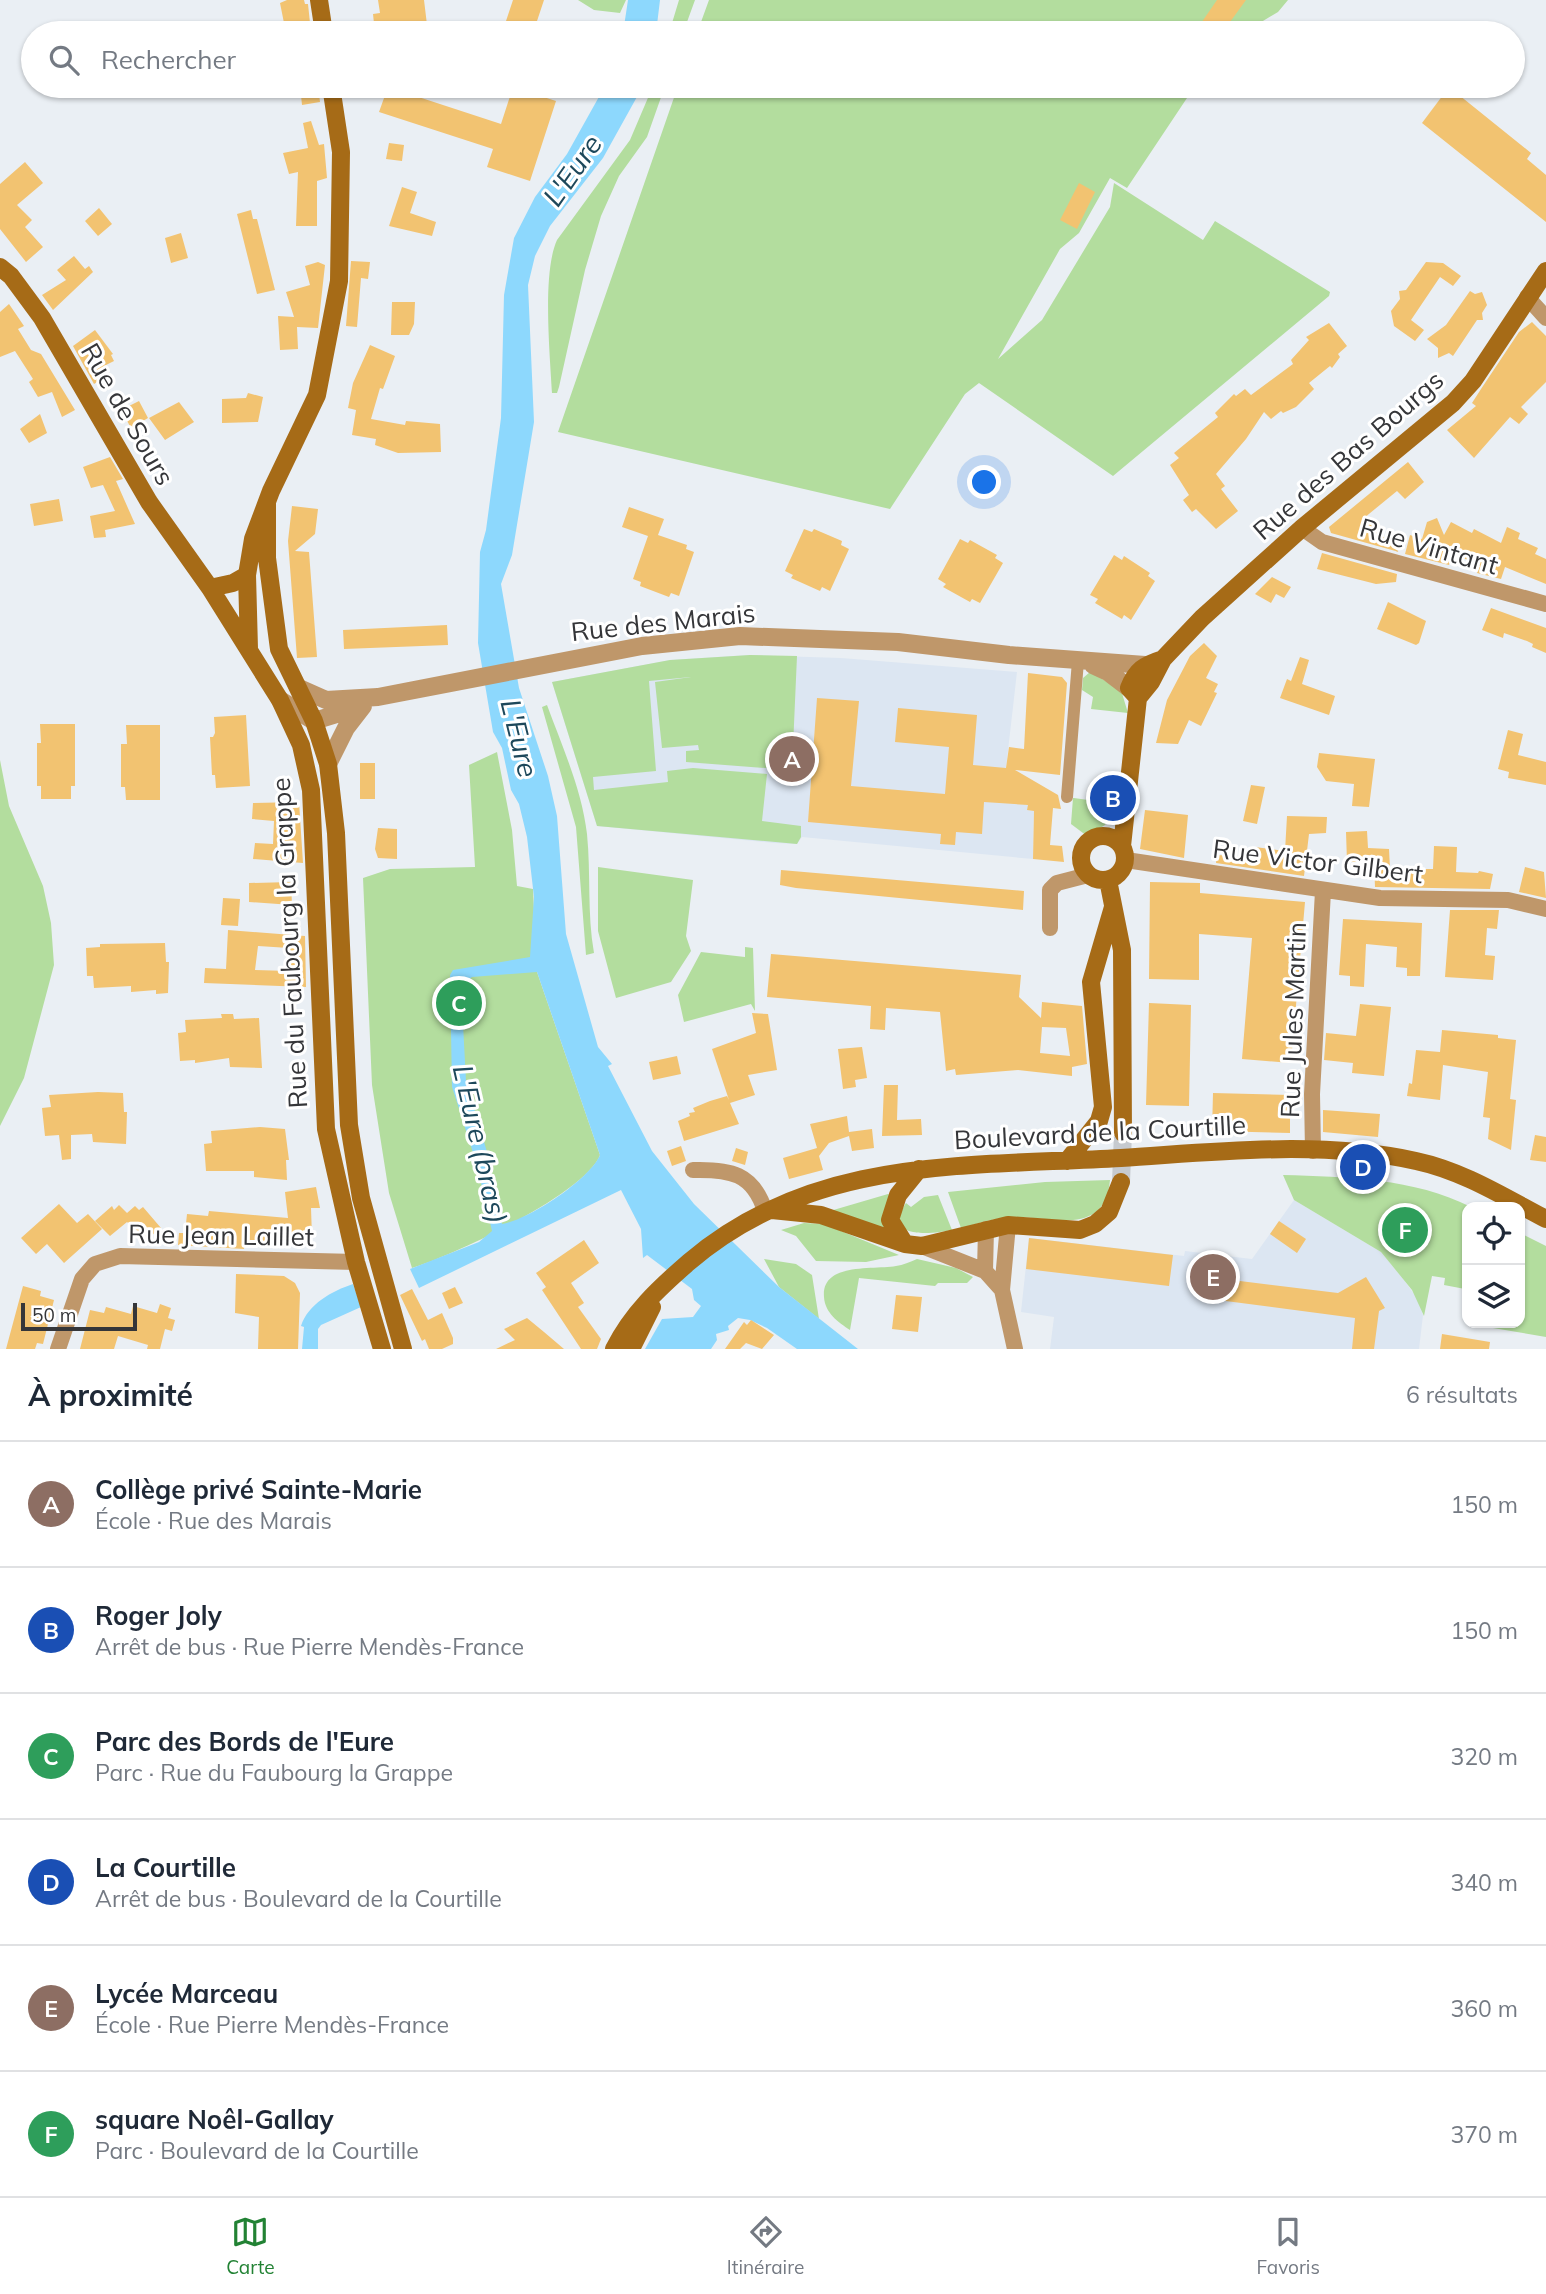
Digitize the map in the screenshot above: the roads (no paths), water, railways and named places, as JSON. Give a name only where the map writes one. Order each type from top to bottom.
[{"type":"main road","points":[[319,0],[322,21]]},
{"type":"main road","name":"Rue du Faubourg la Grappe","points":[[333,98],[341,152],[339,281],[317,395],[253,539],[247,575],[248,649],[280,700],[301,746],[311,790],[326,1129],[356,1262],[382,1349]]},
{"type":"main road","name":"Rue de Sours","points":[[0,267],[11,276],[41,318],[149,502],[210,588],[248,649]]},
{"type":"main road","name":"Rue des Bas Bourgs","points":[[1134,693],[1152,682],[1163,659],[1202,618],[1302,528],[1452,403],[1473,381],[1546,271]]},
{"type":"main road","name":"Rue du Faubourg la Grappe","points":[[267,503],[268,569],[279,649],[314,721],[328,764],[336,833],[349,1125],[361,1198],[403,1349]]},
{"type":"main road","points":[[210,588],[233,583],[247,575]]},
{"type":"main road","name":"Rue de Sours","points":[[210,588],[279,649]]},
{"type":"main road","name":"Rue des Bas Bourgs","points":[[1144,665],[1163,659]]},
{"type":"main road","points":[[1124,853],[1114,838],[1103,836],[1089,841],[1082,851],[1082,864],[1088,874],[1098,880],[1108,880],[1118,875],[1124,853],[1135,674],[1144,665]]},
{"type":"main road","points":[[1103,836],[1126,801]]},
{"type":"main road","points":[[1108,880],[1122,950],[1123,1133]]},
{"type":"main road","points":[[1067,1161],[1099,1121],[1103,1107],[1091,982],[1114,907]]},
{"type":"main road","name":"Boulevard de la Courtille","points":[[614,1349],[643,1303],[733,1228],[801,1196],[860,1180],[919,1169],[1247,1150],[1375,1154],[1417,1161],[1457,1173],[1546,1219]]},
{"type":"main road","points":[[914,1245],[890,1220],[898,1195],[919,1169]]},
{"type":"main road","points":[[767,1210],[821,1215],[914,1245],[1008,1225],[1080,1230],[1095,1224],[1109,1213],[1121,1182]]},
{"type":"main road","name":"Boulevard de la Courtille","points":[[631,1349],[671,1277]]},
{"type":"street","points":[[1527,297],[1546,318]]},
{"type":"street","name":"Rue Vintant","points":[[1302,528],[1322,542],[1546,604]]},
{"type":"street","name":"Rue des Marais","points":[[299,688],[326,700],[378,696],[642,646],[740,636],[898,642],[1144,665]]},
{"type":"street","points":[[1068,797],[1080,661]]},
{"type":"street","name":"Rue des Marais","points":[[1080,661],[1108,672],[1134,693]]},
{"type":"street","name":"Rue des Marais","points":[[314,721],[360,707],[378,696]]},
{"type":"street","points":[[280,700],[314,721]]},
{"type":"street","points":[[301,746],[326,700]]},
{"type":"street","name":"Rue des Marais","points":[[328,764],[360,707]]},
{"type":"street","name":"Rue Victor Gilbert","points":[[1124,853],[1323,891],[1380,898],[1508,900],[1546,909]]},
{"type":"street","points":[[1050,928],[1050,890],[1057,883],[1088,874]]},
{"type":"street","name":"Rue Jules Martin","points":[[1313,1151],[1312,1094],[1323,891]]},
{"type":"street","points":[[693,1170],[712,1170],[740,1176],[751,1182],[767,1210]]},
{"type":"street","points":[[1008,1225],[1002,1290],[1015,1349]]},
{"type":"street","points":[[985,1271],[986,1229]]},
{"type":"street","points":[[914,1245],[985,1271],[1002,1290]]},
{"type":"street","name":"Rue Jean Laillet","points":[[58,1349],[82,1279],[95,1264],[120,1256],[356,1262]]},
{"type":"water","points":[[628,0],[660,0],[657,21],[625,21]]},
{"type":"water","points":[[598,98],[636,98],[603,158],[550,226],[535,256],[528,285],[534,422],[512,555],[501,584],[519,688],[548,776],[557,816],[566,934],[598,1047],[612,1064],[608,1066],[652,1151],[694,1204],[779,1287],[858,1349],[797,1349],[767,1328],[738,1318],[728,1326],[729,1330],[716,1334],[717,1340],[711,1349],[645,1349],[662,1319],[693,1317],[701,1306],[694,1300],[692,1289],[647,1255],[643,1258],[641,1229],[621,1190],[419,1288],[410,1269],[479,1242],[492,1231],[477,1165],[452,1087],[450,975],[453,970],[530,957],[534,897],[527,837],[519,804],[511,790],[502,748],[493,732],[478,643],[480,552],[486,530],[501,418],[504,295],[514,238],[535,197],[567,154]],"holes":[[[537,972],[600,1155],[594,1165],[572,1186],[542,1207],[502,1224],[487,1152],[466,1081],[461,986],[472,977]]]},
{"type":"water","points":[[353,1284],[361,1307],[321,1325],[318,1329],[318,1349],[302,1349],[304,1327],[301,1326],[309,1311],[337,1290]]},
{"type":"tunnel","points":[[1121,1182],[1123,1133]]},
{"type":"place","name":"Collège privé Sainte-Marie","points":[[792,759]]},
{"type":"place","name":"Roger Joly","points":[[1113,798]]},
{"type":"place","name":"Parc des Bords de l'Eure","points":[[459,1003]]},
{"type":"place","name":"La Courtille","points":[[1363,1167]]},
{"type":"place","name":"square Noêl-Gallay","points":[[1405,1230]]},
{"type":"place","name":"Lycée Marceau","points":[[1213,1277]]},
{"type":"water label","name":"L'Eure","points":[[572,170]]},
{"type":"water label","name":"L'Eure","points":[[520,738]]},
{"type":"water label","name":"L'Eure (bras)","points":[[481,1144]]}]
